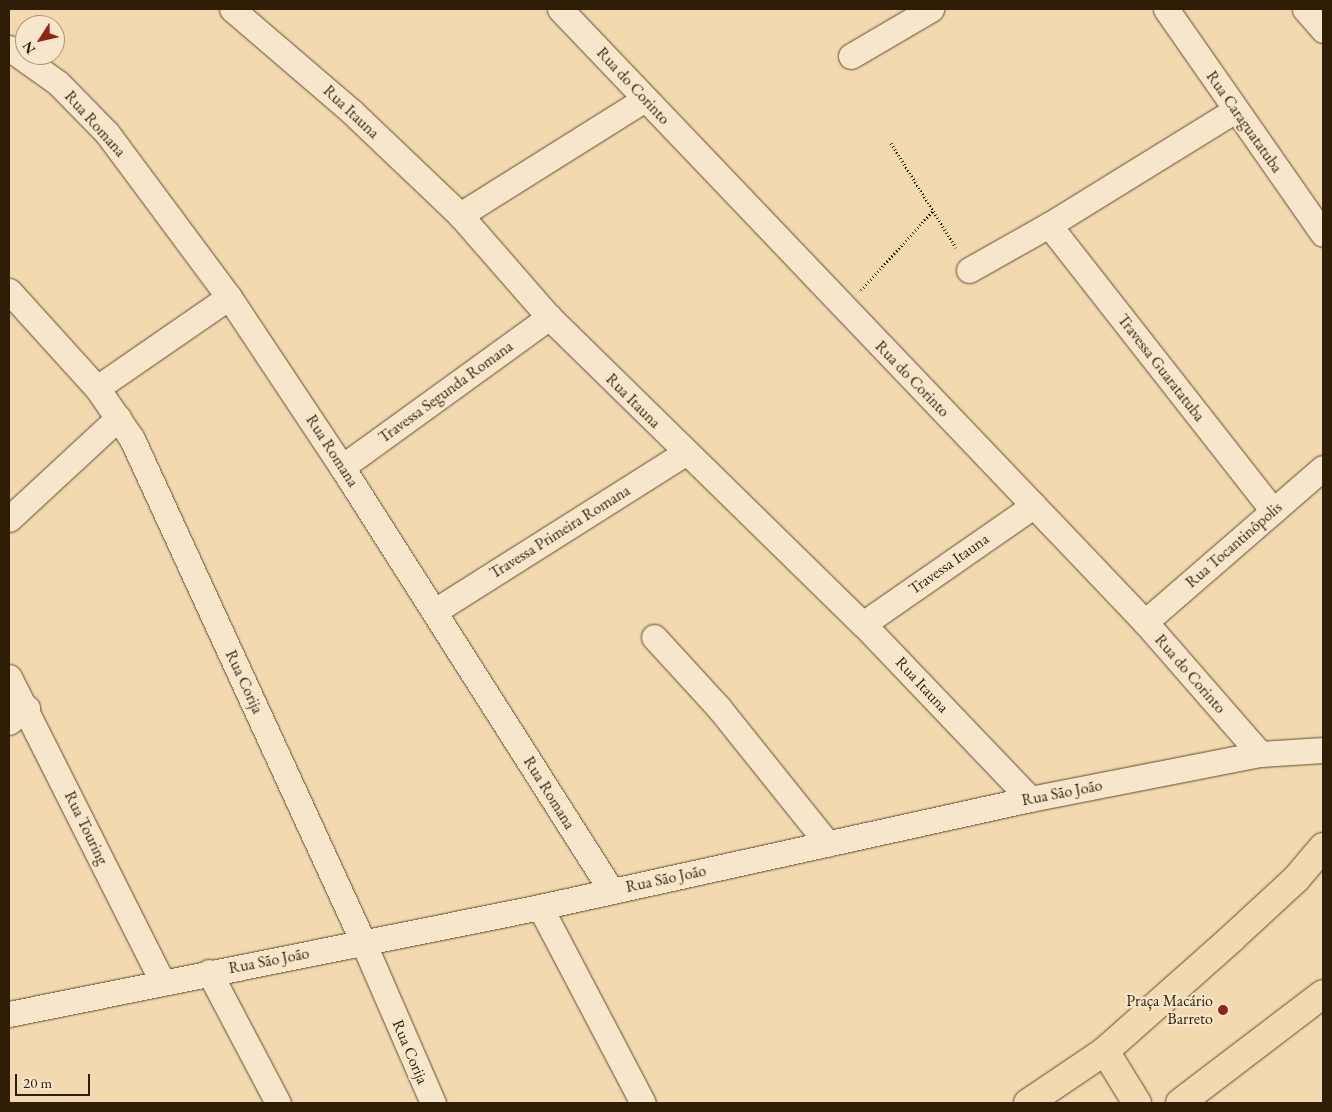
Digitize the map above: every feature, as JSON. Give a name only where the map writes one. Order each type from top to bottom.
[{"type":"main road","points":[[1028,1103],[1105,1051],[1246,926],[1323,847]]},
{"type":"main road","points":[[1180,1103],[1323,994]]},
{"type":"main road","points":[[1105,1051],[1137,1103]]},
{"type":"street","name":"Rua Itauna","points":[[232,9],[352,112],[460,215],[549,317],[685,453],[864,624],[1030,799]]},
{"type":"street","name":"Rua do Corinto","points":[[560,9],[843,309],[1145,622],[1260,754]]},
{"type":"street","points":[[851,56],[931,9]]},
{"type":"street","name":"Rua Caraguatatuba","points":[[1166,9],[1323,234]]},
{"type":"street","points":[[1305,9],[1323,30]]},
{"type":"street","name":"Rua Romana","points":[[9,48],[58,84],[107,133],[228,297],[342,467],[611,890]]},
{"type":"street","points":[[460,215],[644,99]]},
{"type":"street","points":[[969,270],[1049,225],[1235,110]]},
{"type":"street","name":"Travessa Guaratatuba","points":[[1049,225],[1273,511]]},
{"type":"street","name":"Rua Corija","points":[[9,291],[97,388],[132,439],[363,942],[432,1103]]},
{"type":"street","points":[[97,388],[228,297]]},
{"type":"street","name":"Travessa Segunda Romana","points":[[342,467],[549,317]]},
{"type":"street","points":[[9,518],[118,418]]},
{"type":"street","name":"Travessa Primeira Romana","points":[[435,611],[685,453]]},
{"type":"street","name":"Rua Tocantinôpolis","points":[[1145,622],[1323,468]]},
{"type":"street","name":"Travessa Itauna","points":[[864,624],[1034,505]]},
{"type":"street","points":[[654,637],[719,708],[828,844]]},
{"type":"street","name":"Rua Touring","points":[[9,677],[18,715],[162,981]]},
{"type":"street","name":"Rua São João","points":[[9,1014],[162,981],[540,907],[1030,799],[1260,754],[1323,750]]},
{"type":"street","points":[[540,907],[643,1103]]},
{"type":"street","points":[[208,972],[278,1103]]},
{"type":"path","points":[[890,143],[969,270]]},
{"type":"path","points":[[843,309],[933,211]]},
{"type":"place","name":"Praça Macário Barreto","points":[[1223,1010]]}]
